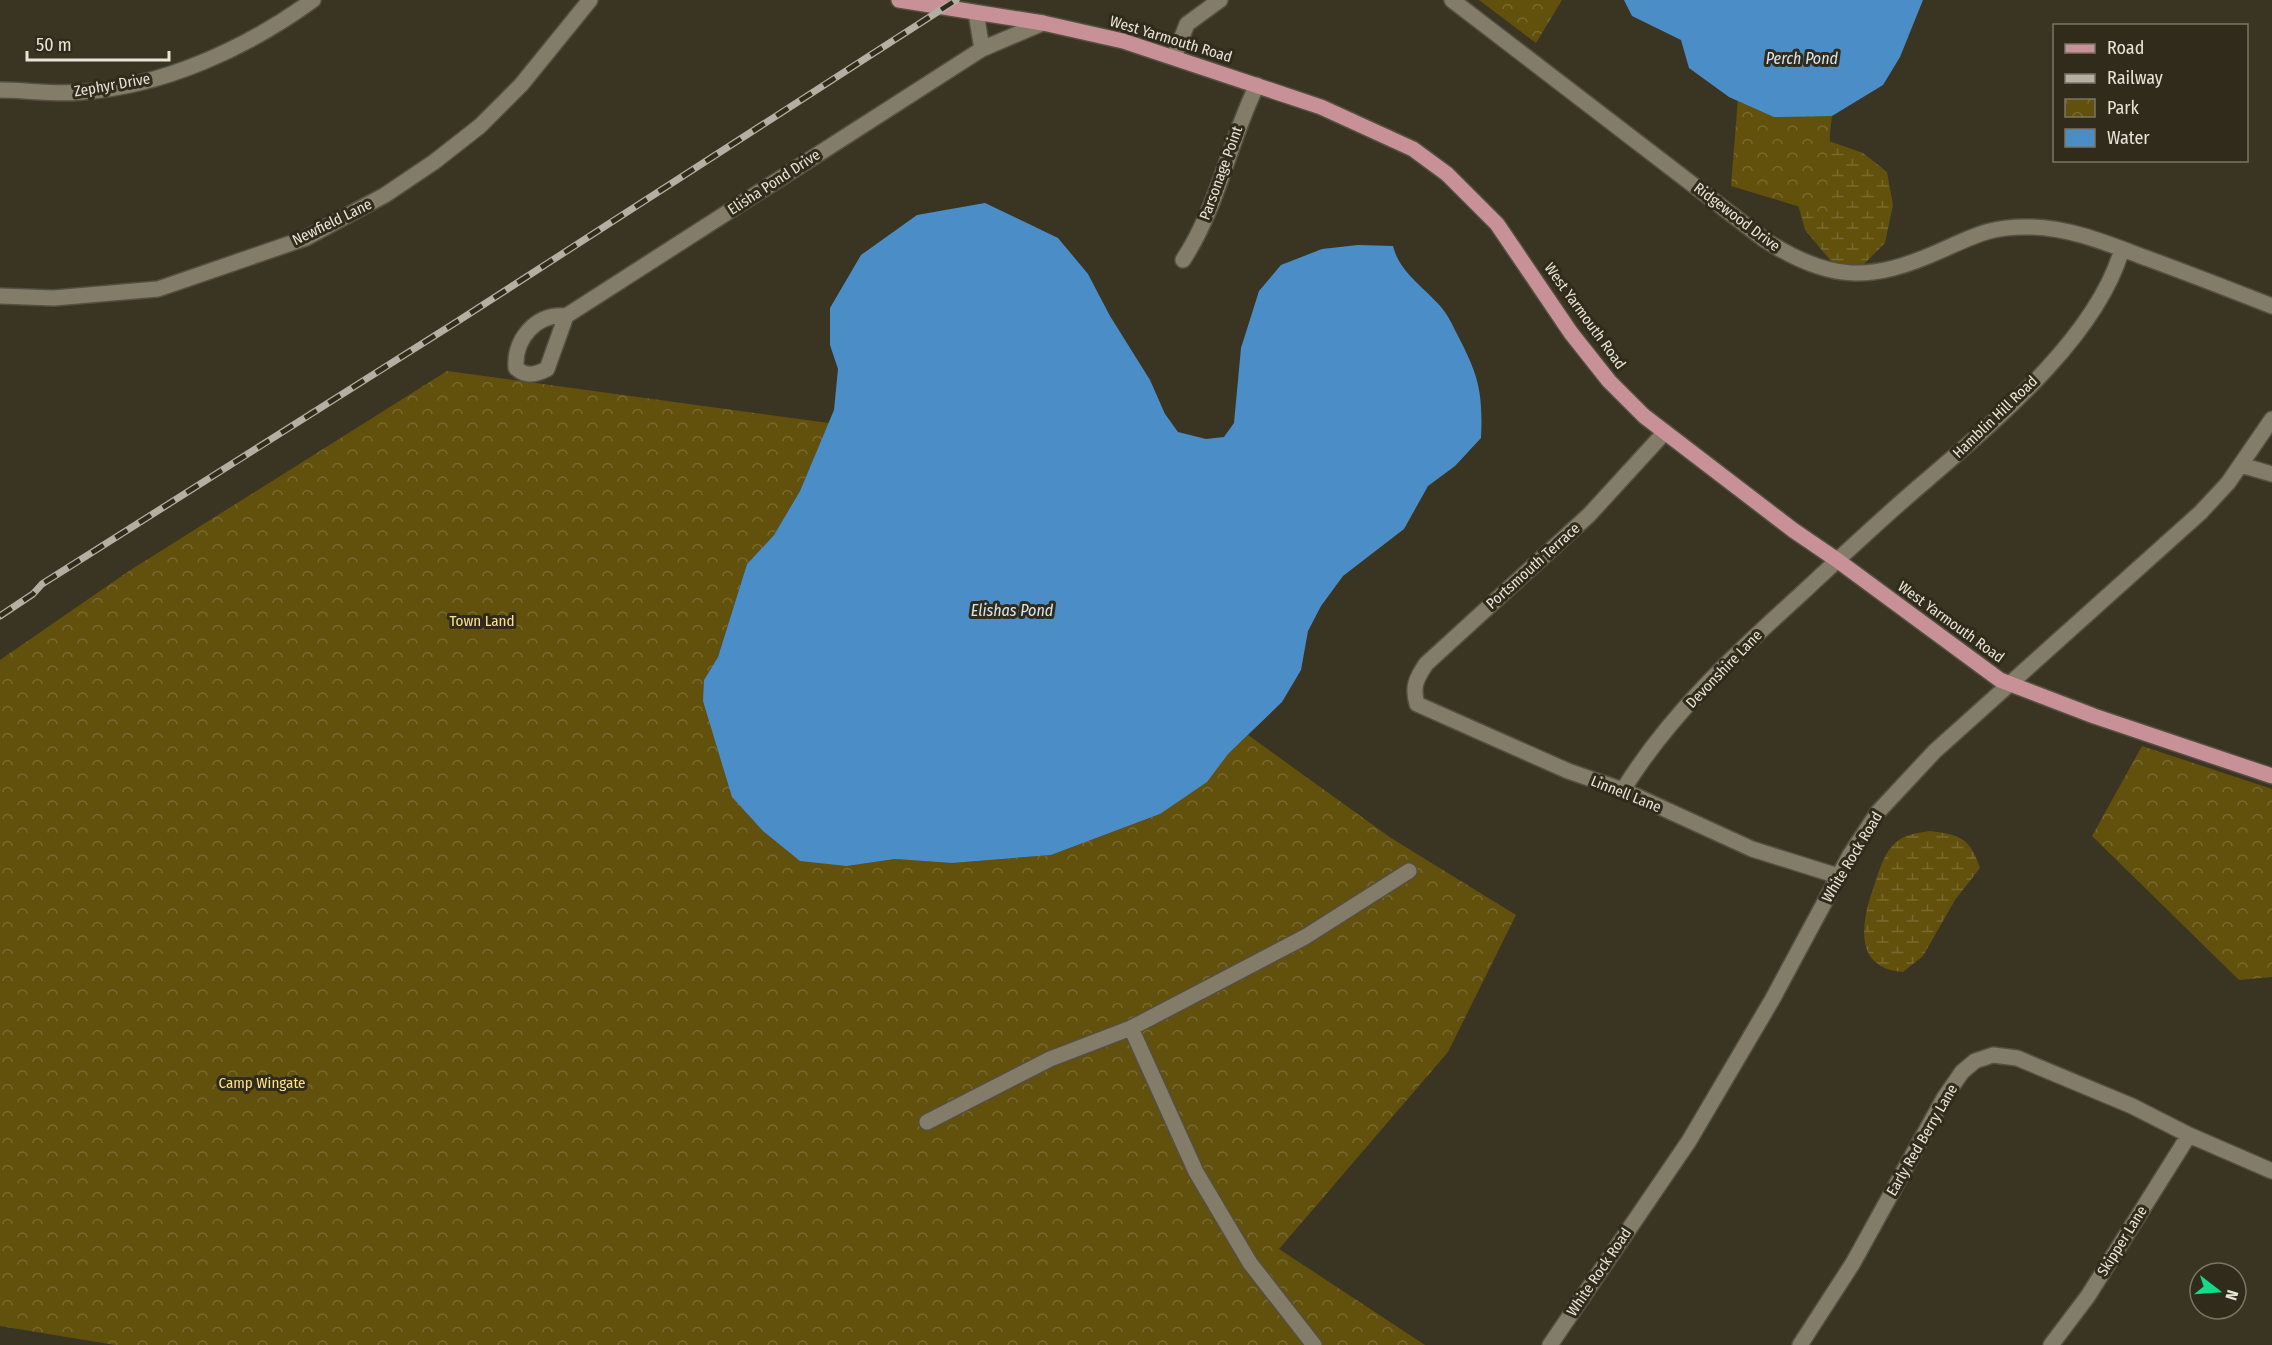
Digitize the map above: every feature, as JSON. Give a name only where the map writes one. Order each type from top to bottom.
[{"type":"main road","name":"West Yarmouth Road","points":[[899,0],[1043,23],[1123,41],[1257,85],[1373,129],[1413,149],[1448,174],[1497,224],[1571,333],[1609,381],[1644,416],[1793,530],[1838,560],[1978,666],[2010,684],[2094,716],[2272,776]]},
{"type":"street","name":"Zephyr Drive","points":[[0,90],[83,92],[162,76],[225,52],[313,0]]},
{"type":"street","name":"Newfield Lane","points":[[0,296],[54,298],[158,289],[306,238],[385,195],[434,162],[480,126],[522,85],[590,0]]},
{"type":"street","points":[[1174,57],[1187,24],[1220,0]]},
{"type":"street","name":"Ridgewood Drive","points":[[1452,0],[1765,240],[1802,261],[1838,273],[1873,273],[1914,262],[1977,233],[2013,227],[2053,229],[2075,233],[2122,249],[2272,306]]},
{"type":"street","points":[[976,13],[982,49]]},
{"type":"street","name":"Elisha Pond Drive","points":[[566,316],[982,49],[1043,23]]},
{"type":"street","name":"Parsonage Point","points":[[1183,260],[1201,229],[1237,128],[1257,85]]},
{"type":"street","name":"Hamblin Hill Road","points":[[1838,560],[1968,445],[2056,356],[2109,287],[2122,249]]},
{"type":"street","name":"White Rock Road","points":[[1550,1345],[1689,1141],[1766,1010],[1863,832],[1896,790],[2200,513],[2241,465],[2272,419]]},
{"type":"street","name":"Portsmouth Terrace","points":[[1417,704],[1413,690],[1417,677],[1426,664],[1589,515],[1665,432]]},
{"type":"street","points":[[2241,465],[2272,474]]},
{"type":"street","name":"Devonshire Lane","points":[[1623,790],[1658,737],[1727,663],[1838,560]]},
{"type":"street","name":"Linnell Lane","points":[[1417,704],[1568,771],[1623,790],[1752,849],[1838,876]]},
{"type":"street","points":[[927,1122],[1050,1059],[1131,1028],[1305,937],[1409,871]]},
{"type":"street","points":[[1131,1028],[1196,1172],[1250,1263],[1314,1345]]},
{"type":"street","name":"Early Red Berry Lane","points":[[1800,1345],[1853,1263],[1944,1098],[1962,1072],[1975,1061],[1994,1055],[2017,1058],[2132,1106],[2188,1136],[2272,1171]]},
{"type":"street","name":"Skipper Lane","points":[[2052,1345],[2088,1296],[2188,1136]]},
{"type":"green space","points":[[1479,0],[1562,0],[1536,43]]},
{"type":"green space","points":[[1742,48],[1827,85],[1834,217],[1731,186]]},
{"type":"green space","points":[[1832,116],[1829,141],[1863,153],[1887,172],[1893,205],[1885,243],[1862,266],[1836,267],[1805,230],[1774,117]]},
{"type":"green space","name":"Camp Wingate","points":[[447,371],[829,423],[800,491],[774,535],[747,564],[718,657],[704,680],[847,866],[895,859],[952,863],[1051,855],[1160,814],[1248,735],[1391,838],[1516,915],[1448,1052],[1279,1249],[1425,1345],[115,1345],[0,1326],[0,660],[129,571]]},
{"type":"green space","points":[[2142,746],[2272,789],[2272,977],[2239,980],[2092,836]]},
{"type":"green space","points":[[1930,831],[1949,834],[1963,840],[1972,850],[1980,868],[1955,900],[1923,956],[1903,972],[1886,968],[1874,961],[1867,951],[1864,938],[1871,894],[1883,860],[1891,847],[1907,836]]},
{"type":"water","name":"Perch Pond","points":[[1624,0],[1923,0],[1900,57],[1883,85],[1832,116],[1774,117],[1729,97],[1689,68],[1681,40],[1632,16]]},
{"type":"water","name":"Elishas Pond","points":[[985,203],[1058,238],[1088,274],[1110,316],[1150,380],[1165,414],[1178,432],[1206,439],[1224,437],[1234,423],[1241,348],[1259,291],[1281,265],[1322,249],[1358,245],[1393,246],[1407,272],[1446,314],[1465,350],[1475,374],[1480,396],[1481,438],[1455,466],[1428,486],[1404,529],[1343,576],[1321,606],[1308,631],[1301,670],[1282,702],[1228,754],[1207,782],[1160,814],[1051,855],[952,863],[895,859],[847,866],[800,861],[763,831],[732,797],[703,701],[704,680],[718,657],[747,564],[774,535],[800,491],[834,410],[838,369],[830,345],[830,308],[861,255],[917,215]]},
{"type":"railway","points":[[0,616],[33,594],[42,584],[458,321],[956,0]]},
{"type":"park label","name":"Town Land","points":[[482,621]]}]
